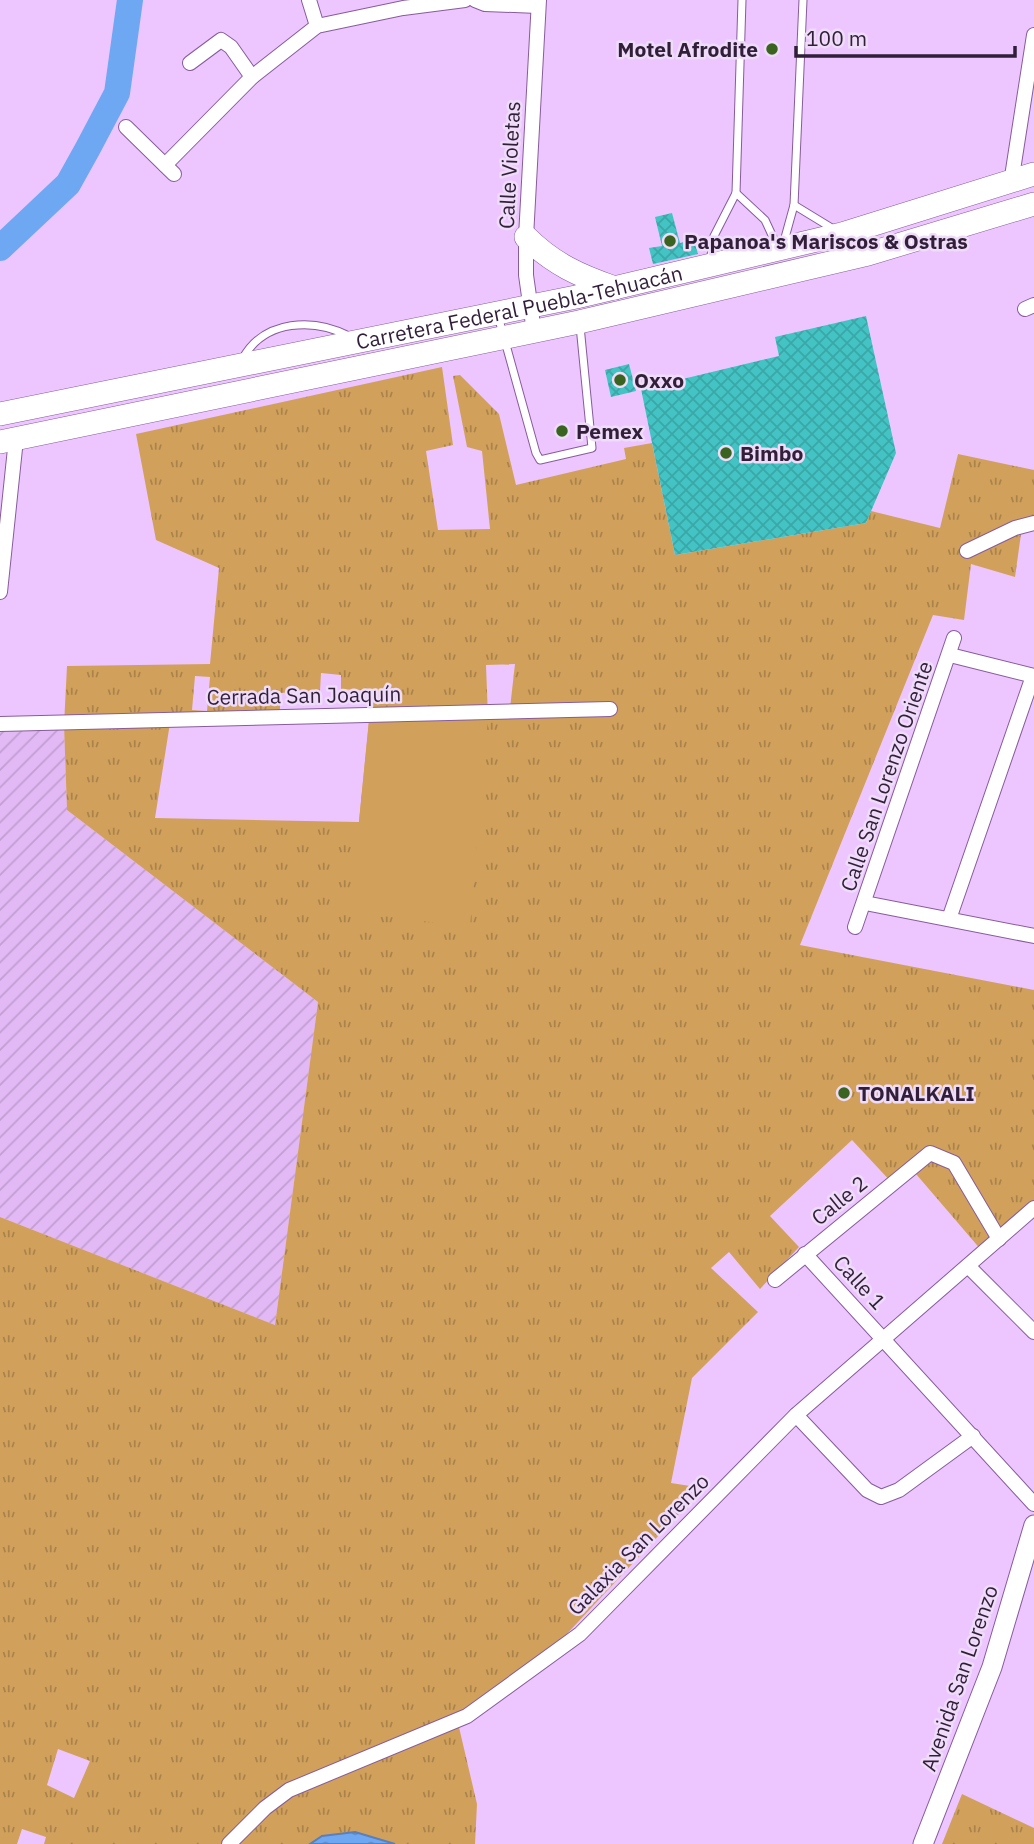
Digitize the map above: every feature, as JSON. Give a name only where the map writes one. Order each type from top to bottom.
[{"type":"main road","name":"Carretera Federal Puebla-Tehuacán","points":[[0,414],[576,297],[710,266],[842,234],[1034,174]]},
{"type":"main road","name":"Carretera Federal Puebla-Tehuacán","points":[[8,441],[579,322],[868,254],[1034,204]]},
{"type":"main road","points":[[526,237],[542,253],[570,272],[615,288]]},
{"type":"street","points":[[309,0],[317,26]]},
{"type":"street","points":[[126,127],[169,170],[253,77],[317,26],[402,4],[465,0]]},
{"type":"street","points":[[482,1],[538,3]]},
{"type":"street","name":"Calle Violetas","points":[[534,332],[529,305],[526,237],[538,3]]},
{"type":"street","points":[[1011,183],[1034,35]]},
{"type":"street","points":[[190,63],[221,40],[231,47],[253,77]]},
{"type":"street","points":[[0,592],[8,441]]},
{"type":"street","points":[[967,551],[1015,528],[1034,523]]},
{"type":"street","name":"Calle San Lorenzo Oriente","points":[[855,927],[954,638]]},
{"type":"street","points":[[948,919],[1034,676],[950,655]]},
{"type":"street","name":"Cerrada San Joaquín","points":[[0,724],[610,709]]},
{"type":"street","points":[[865,903],[1034,936]]},
{"type":"street","name":"Calle 2","points":[[775,1280],[930,1153],[954,1163],[999,1239]]},
{"type":"street","name":"Galaxia San Lorenzo","points":[[229,1844],[265,1808],[289,1790],[467,1716],[580,1634],[796,1415],[1034,1208]]},
{"type":"street","name":"Calle 1","points":[[805,1254],[1034,1504]]},
{"type":"street","points":[[968,1266],[1034,1332]]},
{"type":"street","points":[[796,1415],[867,1490],[881,1497],[899,1490],[973,1436]]},
{"type":"street","name":"Avenida San Lorenzo","points":[[923,1844],[992,1667],[1032,1538]]},
{"type":"lane","points":[[710,266],[714,236],[736,193],[742,0]]},
{"type":"lane","points":[[781,249],[794,205],[803,0]]},
{"type":"lane","points":[[736,193],[765,220],[781,249]]},
{"type":"lane","points":[[794,205],[842,234]]},
{"type":"lane","points":[[498,312],[503,339],[541,460],[584,453],[593,448],[594,442],[576,297]]},
{"type":"shaded area","points":[[64,725],[67,810],[318,1002],[275,1325],[0,1217],[0,726]]},
{"type":"green space","points":[[442,367],[453,445],[426,451],[438,530],[490,529],[482,451],[467,447],[453,376],[460,375],[499,414],[516,485],[626,459],[624,448],[652,443],[675,555],[866,523],[871,511],[940,528],[958,454],[1034,470],[1034,524],[1022,527],[1015,577],[971,564],[964,620],[933,615],[800,945],[1034,990],[1034,1205],[982,1251],[916,1174],[894,1185],[852,1140],[770,1216],[799,1247],[760,1289],[729,1252],[711,1268],[758,1312],[692,1378],[671,1483],[703,1488],[536,1667],[458,1718],[311,1780],[227,1844],[44,1844],[46,1837],[22,1829],[17,1844],[0,1844],[0,1217],[275,1325],[318,1002],[67,810],[64,725],[67,666],[210,664],[219,568],[156,540],[136,434]],"holes":[[[515,664],[509,717],[488,717],[486,665]],[[321,673],[341,675],[341,689],[372,691],[359,822],[155,818],[170,723],[280,721],[280,693],[320,691]],[[195,676],[210,677],[207,711],[192,710]],[[58,1749],[90,1761],[74,1798],[47,1785]]]},
{"type":"green space","points":[[488,718],[470,927],[350,912],[369,720]]},
{"type":"green space","points":[[458,1723],[477,1804],[475,1844],[395,1844],[355,1832],[322,1836],[310,1844],[233,1844],[267,1808]]},
{"type":"green space","points":[[962,1794],[1034,1828],[1034,1844],[942,1844]]},
{"type":"water","points":[[355,1832],[395,1844],[310,1844],[322,1836]]},
{"type":"building","name":"Papanoa's Mariscos & Ostras","points":[[672,213],[680,243],[694,240],[698,254],[653,264],[649,248],[662,246],[655,217]]},
{"type":"building","points":[[866,316],[896,453],[866,523],[675,555],[641,389],[779,356],[775,337]]},
{"type":"building","points":[[629,364],[636,391],[611,397],[605,370]]},
{"type":"waterway","points":[[0,248],[68,184],[117,93],[130,0]]},
{"type":"place","name":"Motel Afrodite","points":[[772,49]]},
{"type":"place","name":"Papanoa's Mariscos & Ostras","points":[[670,241]]},
{"type":"place","name":"Oxxo","points":[[620,380]]},
{"type":"place","name":"Pemex","points":[[562,431]]},
{"type":"place","name":"Bimbo","points":[[726,453]]},
{"type":"place","name":"TONALKALI","points":[[844,1093]]}]
